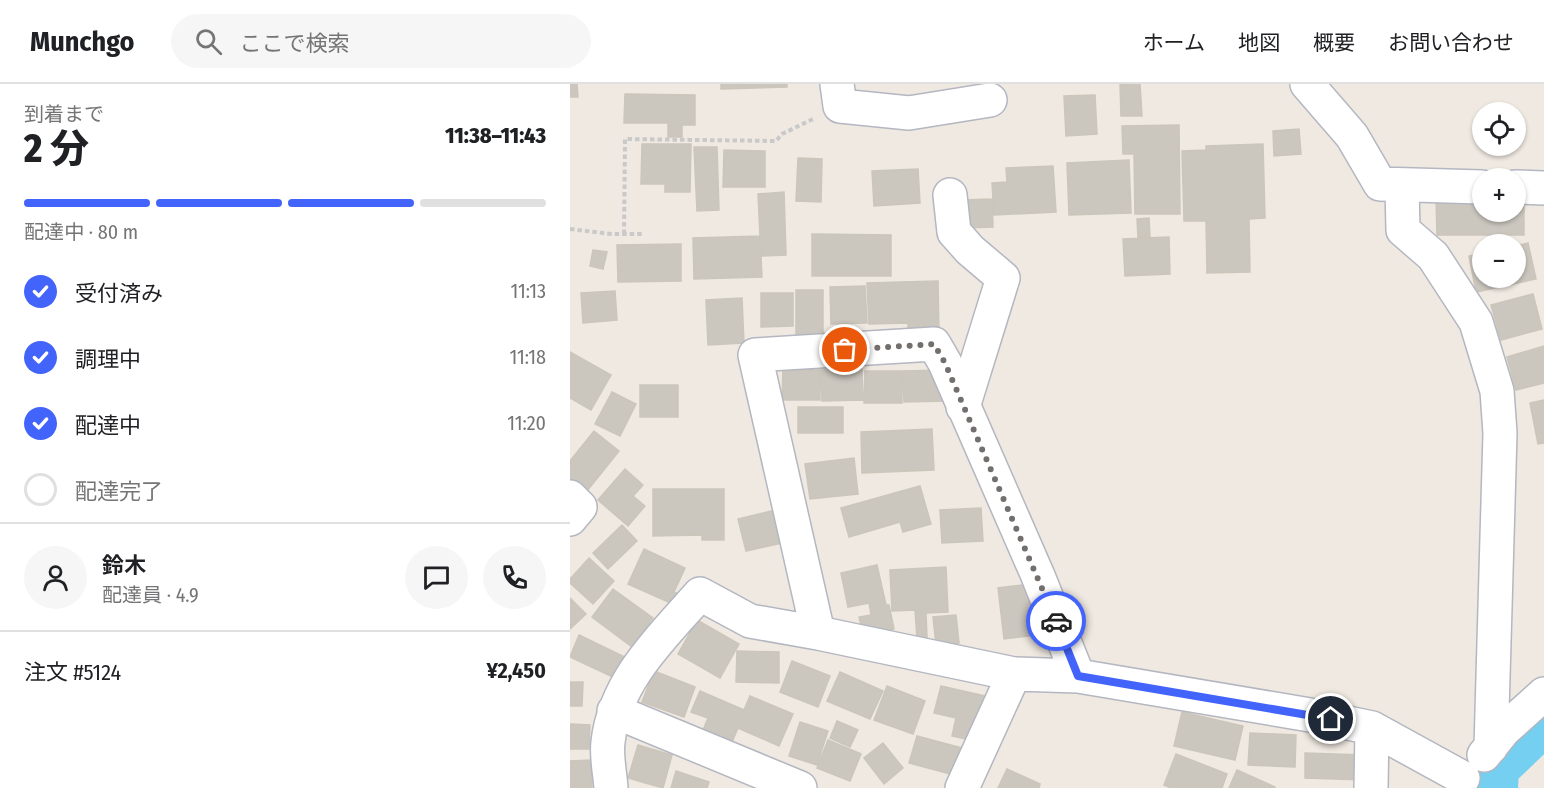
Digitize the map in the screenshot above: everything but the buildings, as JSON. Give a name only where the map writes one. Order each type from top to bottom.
[{"type":"street","points":[[1307,84],[1352,136],[1380,184],[1472,187]]},
{"type":"street","points":[[838,95],[909,113],[990,100]]},
{"type":"street","points":[[1402,186],[1403,230],[1433,256],[1476,322],[1497,391],[1500,433],[1491,747]]},
{"type":"street","points":[[1526,187],[1544,188]]},
{"type":"street","points":[[950,195],[954,232],[970,250],[1003,278],[963,407]]},
{"type":"street","points":[[818,633],[755,355],[934,344],[945,363],[1038,576],[1078,676]]},
{"type":"street","points":[[570,497],[580,507],[570,519]]},
{"type":"street","points":[[611,788],[608,744],[614,711],[642,659],[700,594],[750,621],[1014,674],[1078,676],[1310,715],[1372,728],[1463,783],[1504,730],[1544,694]]},
{"type":"street","points":[[962,788],[1014,674]]},
{"type":"street","points":[[614,711],[800,788]]},
{"type":"street","points":[[1371,788],[1372,728]]},
{"type":"path","points":[[624,234],[625,139],[777,141],[782,134],[838,95]]},
{"type":"path","points":[[570,229],[611,234],[643,234]]},
{"type":"waterway","points":[[1494,788],[1495,768],[1544,721]]},
{"type":"way so far","points":[[845,350],[934,344],[945,363],[1056,621]]},
{"type":"route","points":[[1056,621],[1078,676],[1331,719]]}]
